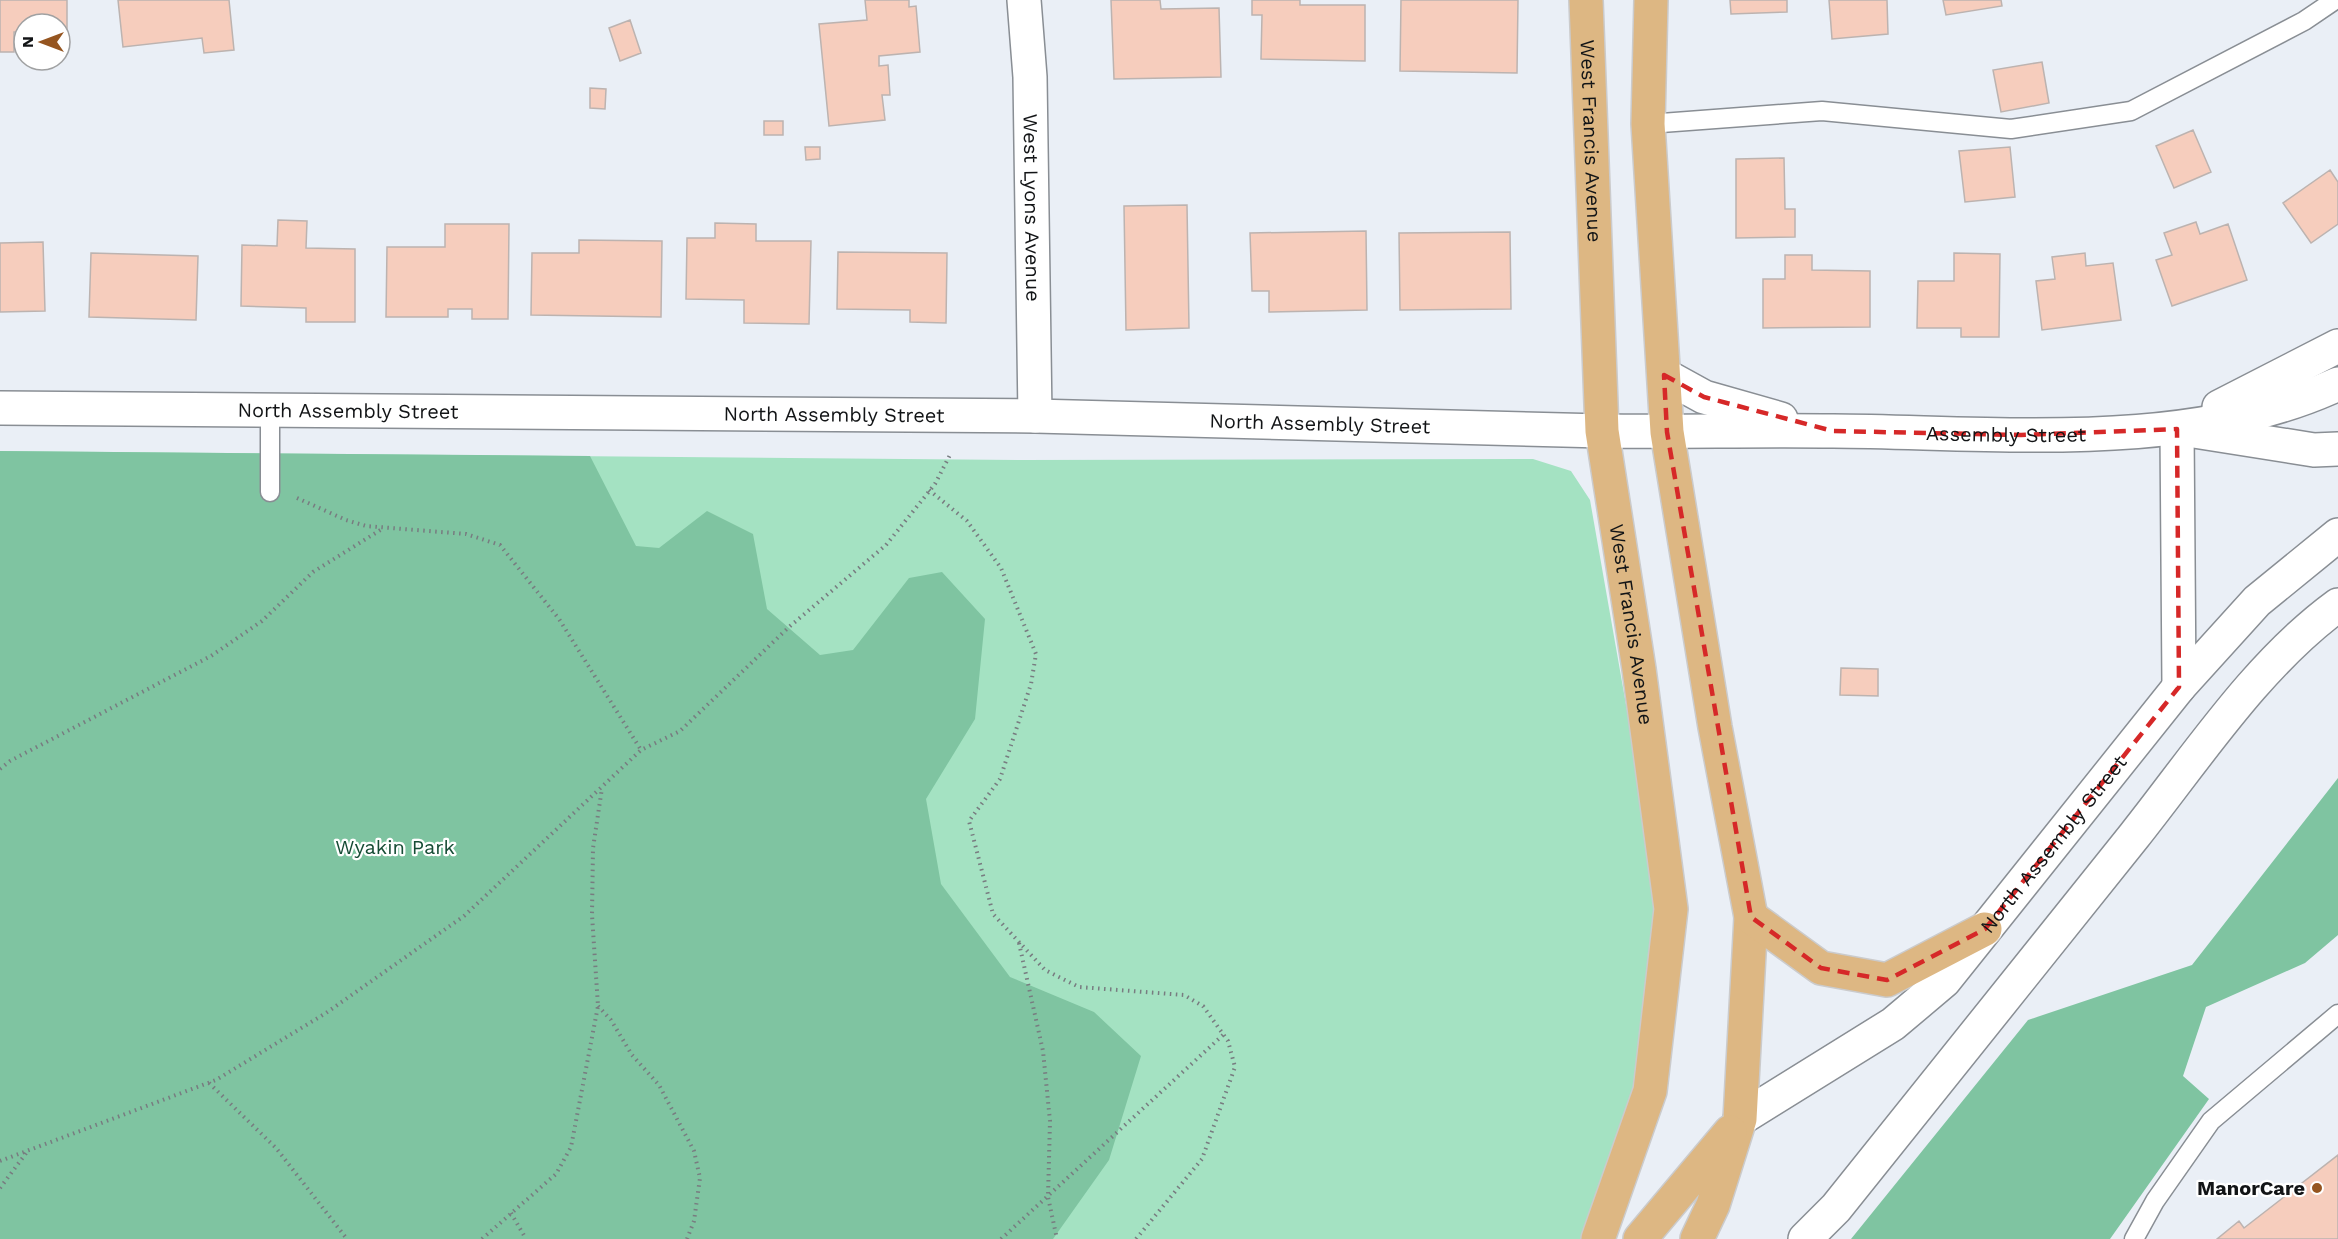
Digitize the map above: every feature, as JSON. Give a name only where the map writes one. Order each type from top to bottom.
[{"type":"main road","name":"West Lyons Avenue","points":[[1024,0],[1030,77],[1035,416]]},
{"type":"main road","name":"West Francis Avenue","points":[[1586,0],[1602,431],[1639,669],[1671,909],[1650,1091],[1607,1219],[1598,1239]]},
{"type":"main road","points":[[1651,0],[1648,124],[1668,432],[1715,727],[1751,917],[1740,1119],[1713,1205],[1697,1239]]},
{"type":"main road","points":[[2177,429],[2338,346]]},
{"type":"main road","name":"Assembly Street","points":[[1664,375],[1704,397],[1727,405],[1833,431]]},
{"type":"main road","points":[[2177,429],[2304,400],[2338,384]]},
{"type":"main road","name":"North Assembly Street","points":[[0,408],[972,415],[1668,432]]},
{"type":"main road","points":[[2177,429],[2314,450],[2338,449]]},
{"type":"main road","points":[[2177,429],[2179,687]]},
{"type":"main road","name":"Assembly Street","points":[[1668,432],[1833,431],[2021,435],[2177,429]]},
{"type":"main road","name":"North Assembly Street","points":[[1740,1119],[1893,1024],[1944,981],[2179,687],[2257,601],[2338,535]]},
{"type":"main road","points":[[1805,1239],[1836,1208],[2005,999],[2244,695],[2318,620],[2338,605]]},
{"type":"main road","points":[[1751,917],[1821,968],[1887,980],[1985,929]]},
{"type":"main road","points":[[1640,1239],[1740,1119]]},
{"type":"lane","points":[[1648,124],[1822,111],[2011,129],[2131,111],[2304,21],[2335,0]]},
{"type":"lane","points":[[270,411],[270,492]]},
{"type":"lane","points":[[2134,1239],[2155,1201],[2211,1120],[2338,1014]]},
{"type":"path","points":[[0,1161],[208,1083],[326,1013],[464,916],[641,750],[680,731],[789,627],[886,545],[929,490],[972,415]]},
{"type":"path","points":[[929,490],[967,521],[1001,568],[1036,654],[1030,684],[1000,779],[969,821],[993,914],[1045,970],[1079,987],[1184,995],[1203,1006],[1228,1041],[1235,1067],[1202,1159],[1136,1239]]},
{"type":"path","points":[[270,492],[313,503],[346,520],[383,529],[466,534],[500,545],[559,619],[641,750]]},
{"type":"path","points":[[0,769],[10,761],[211,656],[261,621],[313,572],[383,529]]},
{"type":"path","points":[[482,1239],[555,1174],[571,1147],[598,1006],[592,915],[593,848],[602,788]]},
{"type":"path","points":[[1019,942],[1043,1051],[1050,1121],[1048,1197],[1056,1239]]},
{"type":"path","points":[[598,1006],[611,1020],[632,1055],[659,1085],[694,1151],[700,1178],[694,1221],[687,1239]]},
{"type":"path","points":[[1001,1239],[1223,1035]]},
{"type":"path","points":[[208,1083],[276,1148],[347,1239]]},
{"type":"path","points":[[0,1188],[27,1151]]},
{"type":"path","points":[[511,1213],[526,1239]]},
{"type":"highlighted area","points":[[1664,375],[1704,397],[1833,431],[2021,435],[2177,429],[2179,687],[1985,929],[1887,980],[1821,968],[1751,917],[1667,432]]},
{"type":"green space","name":"Wyakin Park","points":[[0,451],[1023,460],[1533,459],[1571,471],[1590,500],[1650,841],[1657,925],[1634,1108],[1585,1239],[0,1239]]},
{"type":"green space","name":"Wyakin Park","points":[[0,451],[590,456],[636,546],[659,548],[707,511],[753,534],[767,609],[820,655],[853,650],[909,578],[942,572],[985,619],[975,719],[926,799],[941,884],[1010,977],[1094,1012],[1141,1056],[1109,1160],[1053,1239],[0,1239]]},
{"type":"green space","points":[[2338,778],[2338,935],[2305,963],[2206,1007],[2183,1076],[2209,1099],[2110,1239],[1851,1239],[2028,1020],[2192,965]]},
{"type":"building","points":[[0,0],[67,0],[67,12],[12,12],[12,52],[0,52]]},
{"type":"building","points":[[118,0],[229,0],[234,50],[204,53],[202,38],[123,47]]},
{"type":"building","points":[[865,0],[909,0],[909,7],[916,6],[920,52],[879,56],[879,66],[888,65],[890,95],[882,95],[885,120],[829,126],[819,24],[867,20]]},
{"type":"building","points":[[1111,0],[1160,0],[1161,9],[1219,8],[1221,77],[1114,79]]},
{"type":"building","points":[[1252,0],[1300,0],[1300,5],[1365,5],[1365,61],[1261,59],[1262,15],[1252,15]]},
{"type":"building","points":[[1401,0],[1518,0],[1517,73],[1400,71]]},
{"type":"building","points":[[1730,0],[1787,0],[1787,12],[1731,14]]},
{"type":"building","points":[[1829,0],[1887,0],[1888,34],[1832,39]]},
{"type":"building","points":[[1943,0],[2001,0],[2002,6],[1946,15]]},
{"type":"building","points":[[630,20],[641,53],[620,61],[609,28]]},
{"type":"building","points":[[2042,62],[2049,103],[2001,112],[1993,70]]},
{"type":"building","points":[[590,88],[606,89],[605,109],[590,108]]},
{"type":"building","points":[[764,121],[783,121],[783,135],[764,135]]},
{"type":"building","points":[[2193,130],[2211,172],[2174,188],[2156,146]]},
{"type":"building","points":[[805,147],[820,147],[820,159],[806,160]]},
{"type":"building","points":[[2010,147],[2015,197],[1965,202],[1959,151]]},
{"type":"building","points":[[1784,158],[1785,209],[1795,209],[1795,237],[1736,238],[1736,159]]},
{"type":"building","points":[[2330,170],[2338,182],[2338,224],[2311,243],[2283,203]]},
{"type":"building","points":[[1187,205],[1189,328],[1126,330],[1124,206]]},
{"type":"building","points":[[278,220],[307,221],[306,248],[355,249],[355,322],[306,322],[306,308],[241,306],[242,245],[277,246]]},
{"type":"building","points":[[2196,222],[2200,234],[2228,224],[2247,280],[2172,306],[2156,260],[2172,255],[2164,233]]},
{"type":"building","points":[[715,223],[756,224],[756,241],[811,241],[809,324],[744,323],[744,300],[686,299],[687,238],[715,238]]},
{"type":"building","points":[[445,224],[509,224],[508,319],[472,319],[472,309],[448,309],[448,317],[386,317],[387,247],[445,247]]},
{"type":"building","points":[[1366,231],[1367,310],[1269,312],[1269,291],[1252,291],[1250,233]]},
{"type":"building","points":[[1510,232],[1511,309],[1400,310],[1399,233]]},
{"type":"building","points":[[579,240],[662,241],[661,317],[531,315],[532,253],[579,253]]},
{"type":"building","points":[[43,242],[45,311],[0,312],[0,243]]},
{"type":"building","points":[[838,252],[947,253],[946,323],[910,322],[910,310],[837,309]]},
{"type":"building","points":[[91,253],[198,256],[196,320],[89,317]]},
{"type":"building","points":[[1954,253],[2000,254],[1999,337],[1961,337],[1961,328],[1917,328],[1918,281],[1954,281]]},
{"type":"building","points":[[2085,253],[2086,266],[2113,263],[2121,320],[2042,330],[2036,281],[2055,279],[2052,257]]},
{"type":"building","points":[[1785,255],[1812,255],[1812,270],[1870,271],[1870,327],[1763,328],[1763,279],[1785,279]]},
{"type":"building","points":[[1841,668],[1878,669],[1878,696],[1840,695]]},
{"type":"building","name":"ManorCare","points":[[2338,1155],[2338,1239],[2217,1239],[2239,1221],[2244,1228]]},
{"type":"place","name":"ManorCare","points":[[2317,1188]]}]
